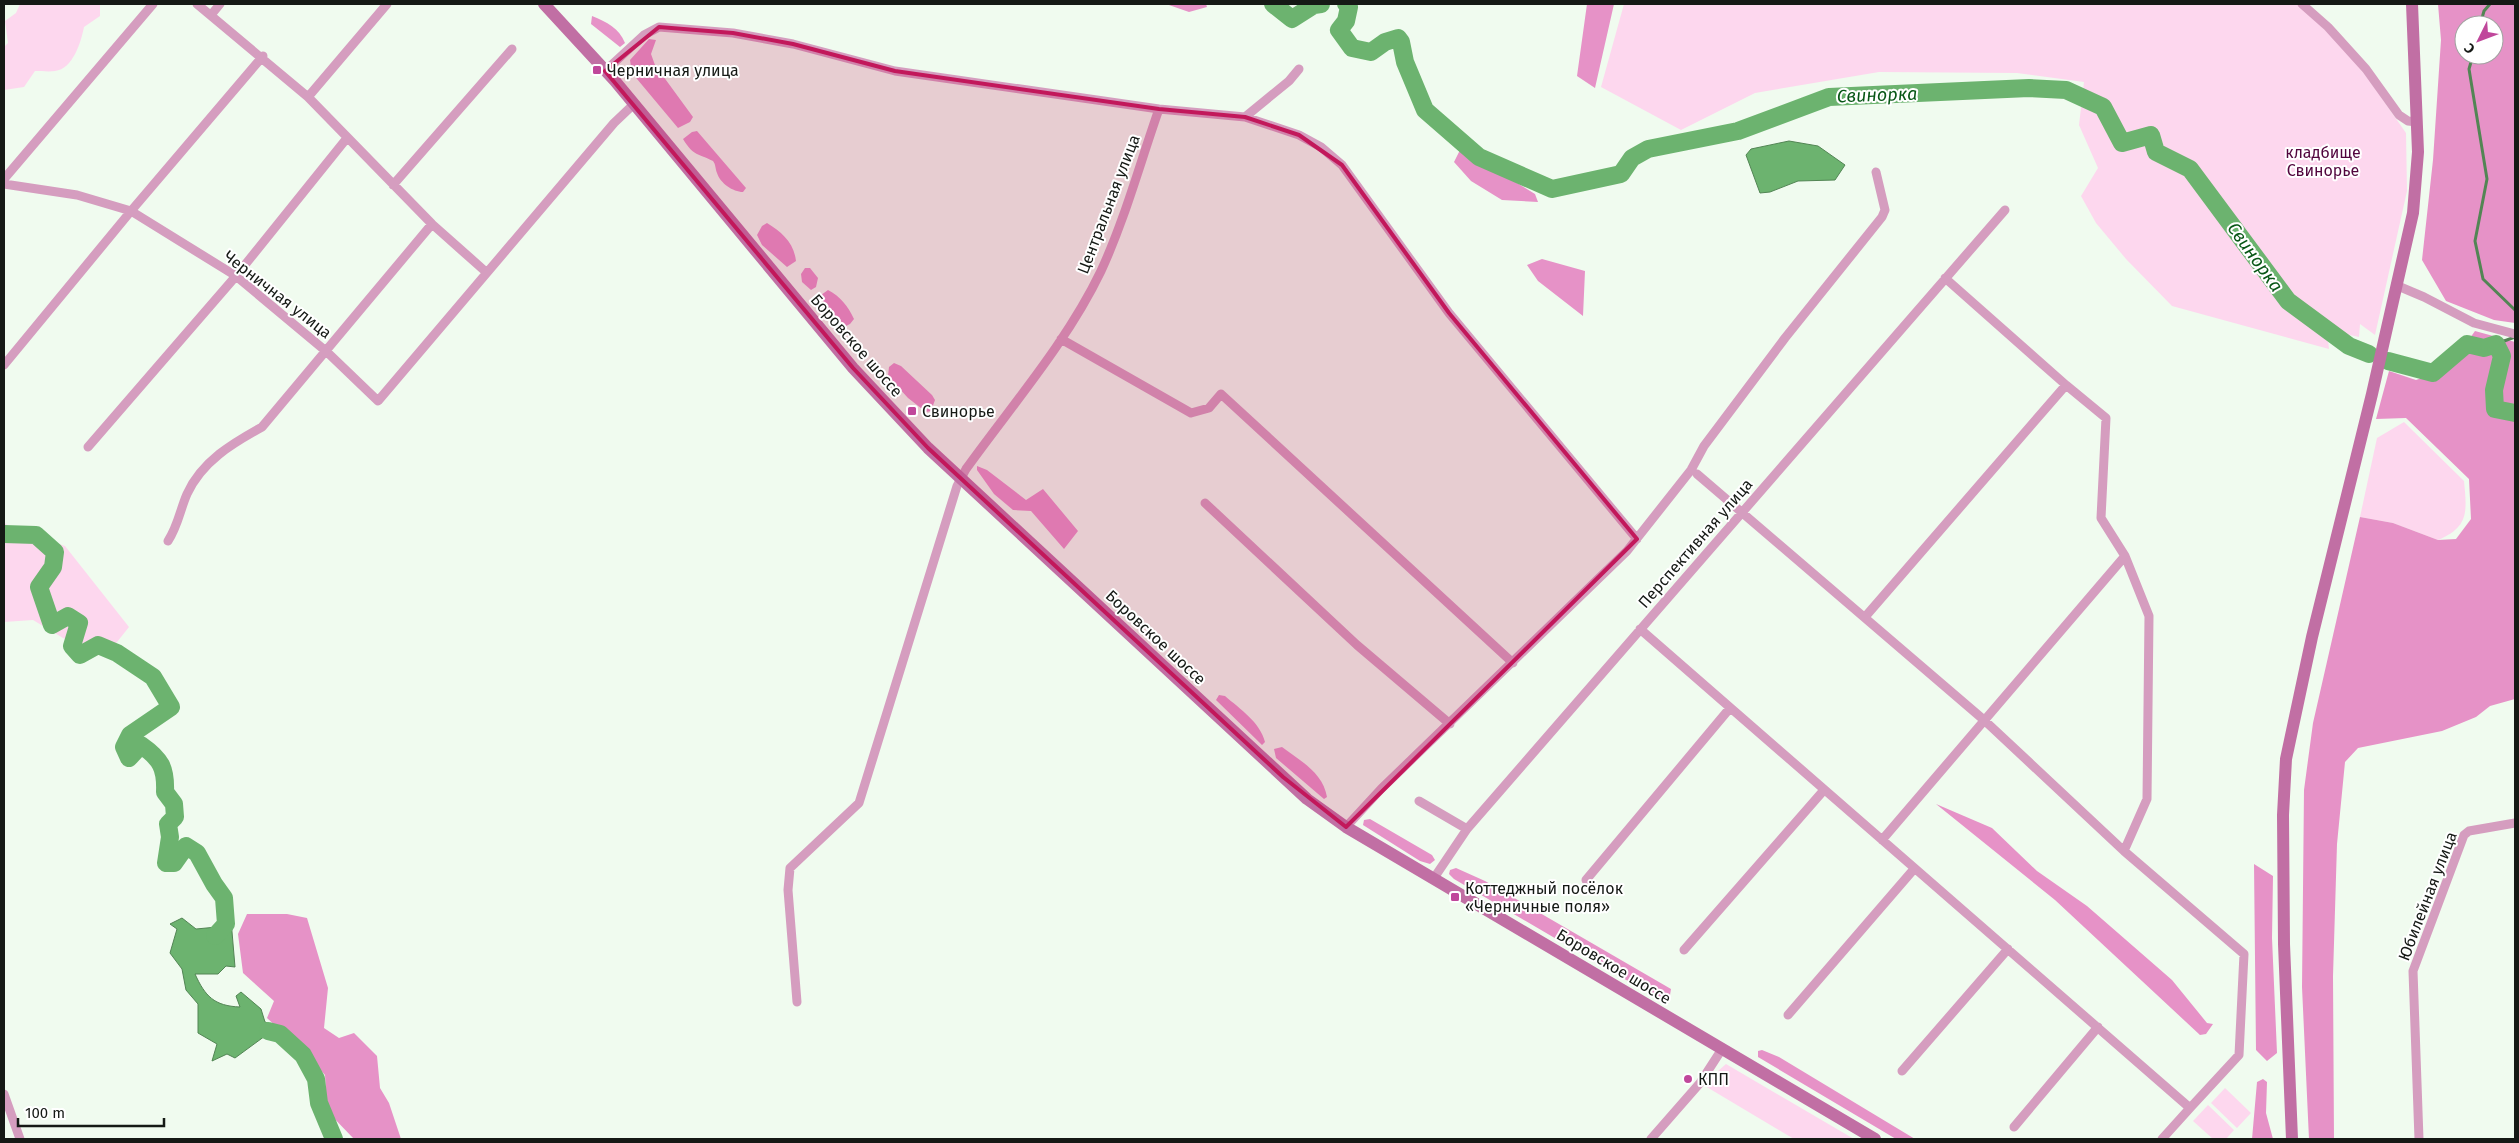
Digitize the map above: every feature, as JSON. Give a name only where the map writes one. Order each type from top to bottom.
[{"type":"main road","name":"Боровское шоссе","points":[[544,4],[606,71],[853,368],[961,480],[1283,777],[1346,827],[1875,1139]]},
{"type":"main road","points":[[2292,1139],[2284,944],[2283,815],[2286,759],[2312,637],[2398,286],[2415,198],[2417,122],[2412,4]]},
{"type":"street","points":[[4,179],[153,4]]},
{"type":"street","points":[[197,4],[263,56],[308,97],[432,224],[486,272]]},
{"type":"street","points":[[211,15],[220,4]]},
{"type":"street","points":[[308,97],[387,4]]},
{"type":"street","points":[[2302,4],[2328,26],[2366,69],[2399,115],[2406,120],[2417,122]]},
{"type":"street","points":[[606,71],[644,36],[659,27],[733,33],[794,44],[895,70],[1159,109],[1245,117],[1299,135],[1321,147],[1342,165],[1449,313],[1637,539]]},
{"type":"street","points":[[393,185],[512,50]]},
{"type":"street","points":[[4,365],[130,211],[263,56]]},
{"type":"street","points":[[1245,117],[1289,81],[1299,69]]},
{"type":"street","name":"Черничная улица","points":[[4,184],[77,195],[130,211],[236,276],[327,352],[378,401],[614,123],[634,104]]},
{"type":"street","name":"Центральная улица","points":[[797,1002],[788,890],[790,868],[859,803],[957,486],[966,469],[1061,339],[1101,270],[1116,233],[1159,109]]},
{"type":"street","points":[[88,447],[236,276],[347,138]]},
{"type":"street","points":[[1346,827],[1381,789],[1513,663],[1637,539],[1691,470],[1704,446],[1785,338],[1882,217],[1884,210],[1876,172]]},
{"type":"street","name":"Перспективная улица","points":[[1434,878],[1467,828],[2005,210]]},
{"type":"street","points":[[168,541],[175,529],[188,494],[205,468],[233,443],[262,427],[327,352],[432,224]]},
{"type":"street","points":[[1945,278],[2106,418],[2101,518],[2125,556],[2149,616],[2147,799],[2124,851]]},
{"type":"street","points":[[2398,286],[2474,323],[2515,334]]},
{"type":"street","points":[[1061,339],[1192,414],[1209,408],[1221,394],[1513,663]]},
{"type":"street","points":[[1865,617],[2066,385]]},
{"type":"street","points":[[1697,474],[1984,720],[2124,851],[2244,954],[2239,1055],[2162,1139]]},
{"type":"street","points":[[1205,502],[1357,645],[1450,724]]},
{"type":"street","points":[[1882,840],[2125,556]]},
{"type":"street","points":[[1640,629],[2190,1108]]},
{"type":"street","points":[[1586,880],[1730,708]]},
{"type":"street","points":[[1684,950],[1824,790]]},
{"type":"street","points":[[1419,801],[1467,828]]},
{"type":"street","name":"Юбилейная улица","points":[[2419,1139],[2414,964],[2464,835],[2469,831],[2515,823]]},
{"type":"street","points":[[1788,1015],[1914,869]]},
{"type":"street","points":[[1902,1070],[2008,949]]},
{"type":"street","points":[[2014,1127],[2098,1027]]},
{"type":"street","points":[[1652,1139],[1700,1083],[1722,1049]]},
{"type":"street","points":[[4,1094],[20,1139]]},
{"type":"highlighted area","points":[[659,27],[733,33],[793,44],[895,71],[1159,109],[1245,117],[1299,135],[1342,165],[1449,313],[1637,539],[1346,827],[1283,777],[928,448],[853,368],[605,71]]},
{"type":"green space","points":[[20,4],[100,4],[100,16],[84,27],[75,54],[67,65],[55,71],[35,71],[24,87],[4,90],[4,47],[8,43],[5,21],[16,13]]},
{"type":"green space","name":"кладбище Свинорье","points":[[1624,4],[2297,4],[2337,41],[2367,77],[2406,133],[2407,191],[2375,335],[2360,324],[2359,337],[2327,330],[2329,349],[2172,306],[2126,259],[2096,223],[2081,196],[2098,168],[2079,125],[2084,82],[2017,73],[1879,72],[1755,93],[1681,130],[1601,87]]},
{"type":"green space","points":[[2404,422],[2464,481],[2466,501],[2461,524],[2456,530],[2438,540],[2393,523],[2360,517],[2377,438]]},
{"type":"green space","points":[[4,522],[9,527],[65,546],[129,627],[105,657],[63,638],[33,620],[4,622]]},
{"type":"green space","points":[[1726,1064],[1854,1139],[1794,1139],[1705,1086],[1713,1078],[1719,1082],[1723,1075],[1718,1071]]},
{"type":"green space","points":[[2225,1088],[2251,1113],[2237,1128],[2211,1103]]},
{"type":"green space","points":[[2208,1105],[2234,1130],[2226,1139],[2213,1139],[2193,1121]]},
{"type":"shaded area","points":[[1166,4],[1206,4],[1207,7],[1189,12]]},
{"type":"shaded area","points":[[1587,4],[1614,4],[1595,88],[1577,76]]},
{"type":"shaded area","points":[[2438,4],[2515,4],[2515,323],[2494,320],[2446,301],[2422,260],[2433,160],[2441,40]]},
{"type":"shaded area","points":[[592,16],[612,26],[625,43],[620,47],[591,24]]},
{"type":"shaded area","points":[[649,39],[656,40],[651,54],[655,65],[693,117],[690,122],[678,128],[632,73],[630,60]]},
{"type":"shaded area","points":[[697,131],[746,188],[743,192],[727,186],[719,177],[713,161],[696,154],[690,149],[683,139],[692,132]]},
{"type":"shaded area","points":[[1789,141],[1818,146],[1845,165],[1835,180],[1798,181],[1770,192],[1760,193],[1746,155],[1751,149]]},
{"type":"shaded area","points":[[1461,148],[1535,194],[1538,202],[1502,200],[1471,181],[1454,162]]},
{"type":"shaded area","points":[[767,223],[782,234],[793,249],[796,261],[787,267],[762,245],[757,235],[762,226]]},
{"type":"shaded area","points":[[1542,259],[1585,271],[1583,316],[1538,281],[1527,265]]},
{"type":"shaded area","points":[[805,268],[810,268],[818,278],[816,287],[811,290],[802,282],[801,274]]},
{"type":"shaded area","points":[[828,290],[840,298],[849,310],[854,319],[850,324],[846,326],[825,306],[821,295]]},
{"type":"shaded area","points":[[2475,331],[2515,342],[2515,699],[2490,706],[2476,717],[2442,731],[2358,748],[2345,762],[2337,844],[2333,976],[2334,1139],[2309,1139],[2302,987],[2304,790],[2313,723],[2360,517],[2393,523],[2438,540],[2456,539],[2471,519],[2469,479],[2406,418],[2376,419],[2389,371],[2416,380],[2448,369]]},
{"type":"shaded area","points":[[894,363],[901,366],[932,395],[935,400],[931,411],[926,412],[908,398],[888,376],[889,367]]},
{"type":"shaded area","points":[[977,466],[987,470],[1026,500],[1043,489],[1078,531],[1064,549],[1031,511],[1013,510],[994,494],[977,470]]},
{"type":"shaded area","points":[[1219,695],[1225,696],[1254,722],[1265,742],[1262,745],[1216,700]]},
{"type":"shaded area","points":[[1282,747],[1316,774],[1325,789],[1327,797],[1324,799],[1276,758],[1274,749]]},
{"type":"shaded area","points":[[1936,804],[1992,828],[2037,871],[2087,906],[2172,980],[2207,1023],[2213,1024],[2206,1034],[2200,1035],[2055,900]]},
{"type":"shaded area","points":[[1370,819],[1432,855],[1435,860],[1430,864],[1420,861],[1363,825],[1364,820]]},
{"type":"shaded area","points":[[2254,864],[2273,876],[2272,938],[2277,1053],[2267,1061],[2256,1050]]},
{"type":"shaded area","points":[[1456,868],[1485,881],[1671,989],[1669,1001],[1657,998],[1454,879],[1449,874],[1450,870]]},
{"type":"shaded area","points":[[247,914],[287,914],[307,918],[328,988],[324,1028],[339,1038],[354,1033],[377,1056],[380,1088],[389,1103],[401,1139],[354,1139],[327,1111],[325,1075],[308,1056],[267,1018],[274,1001],[243,973],[238,934]]},
{"type":"shaded area","points":[[182,918],[196,929],[217,927],[226,918],[231,920],[235,967],[226,966],[218,974],[195,974],[207,994],[223,1005],[240,1007],[236,996],[241,992],[261,1009],[265,1022],[276,1026],[290,1039],[287,1045],[265,1036],[235,1058],[227,1054],[212,1061],[217,1044],[198,1033],[198,1004],[186,990],[182,969],[170,953],[177,929],[170,924]]},
{"type":"shaded area","points":[[1762,1050],[1779,1057],[1915,1139],[1896,1139],[1758,1057],[1758,1051]]},
{"type":"shaded area","points":[[2263,1079],[2267,1082],[2266,1113],[2273,1139],[2252,1139],[2257,1082]]},
{"type":"waterway","name":"Свинорка","points":[[1273,4],[1292,19],[1314,5],[1321,4]]},
{"type":"waterway","name":"Свинорка","points":[[1346,4],[1349,7],[1346,21],[1339,30],[1352,48],[1371,52],[1385,42],[1398,38],[1401,42],[1405,62],[1425,110],[1479,157],[1552,189],[1621,174],[1632,158],[1648,149],[1738,131],[1829,97],[2029,88],[2066,90],[2103,107],[2122,143],[2151,135],[2156,152],[2190,169],[2288,301],[2349,346],[2369,354]]},
{"type":"waterway","points":[[2483,15],[2490,4]]},
{"type":"waterway","points":[[2470,65],[2469,69],[2487,179],[2475,241],[2483,279],[2515,310]]},
{"type":"waterway","points":[[2496,344],[2515,337]]},
{"type":"waterway","name":"Свинорка","points":[[2388,361],[2433,373],[2467,344],[2484,348],[2496,344],[2502,356],[2494,390],[2495,409],[2515,413]]},
{"type":"waterway","points":[[4,534],[36,535],[55,552],[53,567],[39,587],[52,625],[68,616],[79,623],[72,646],[80,655],[98,645],[117,653],[153,677],[171,707],[130,735],[124,747],[129,758],[141,745],[161,765],[165,792],[174,804],[175,817],[168,824],[170,837],[166,863],[174,863],[186,846],[197,853],[224,898],[226,924],[215,936]]},
{"type":"waterway","points":[[268,1031],[280,1034],[303,1055],[316,1079],[319,1103],[334,1139]]},
{"type":"place","name":"Черничная улица","points":[[597,70]]},
{"type":"place","name":"Свинорье","points":[[912,411]]},
{"type":"place","name":"Коттеджный посёлок «Черничные поля»","points":[[1455,897]]},
{"type":"place","name":"КПП","points":[[1688,1079]]}]
